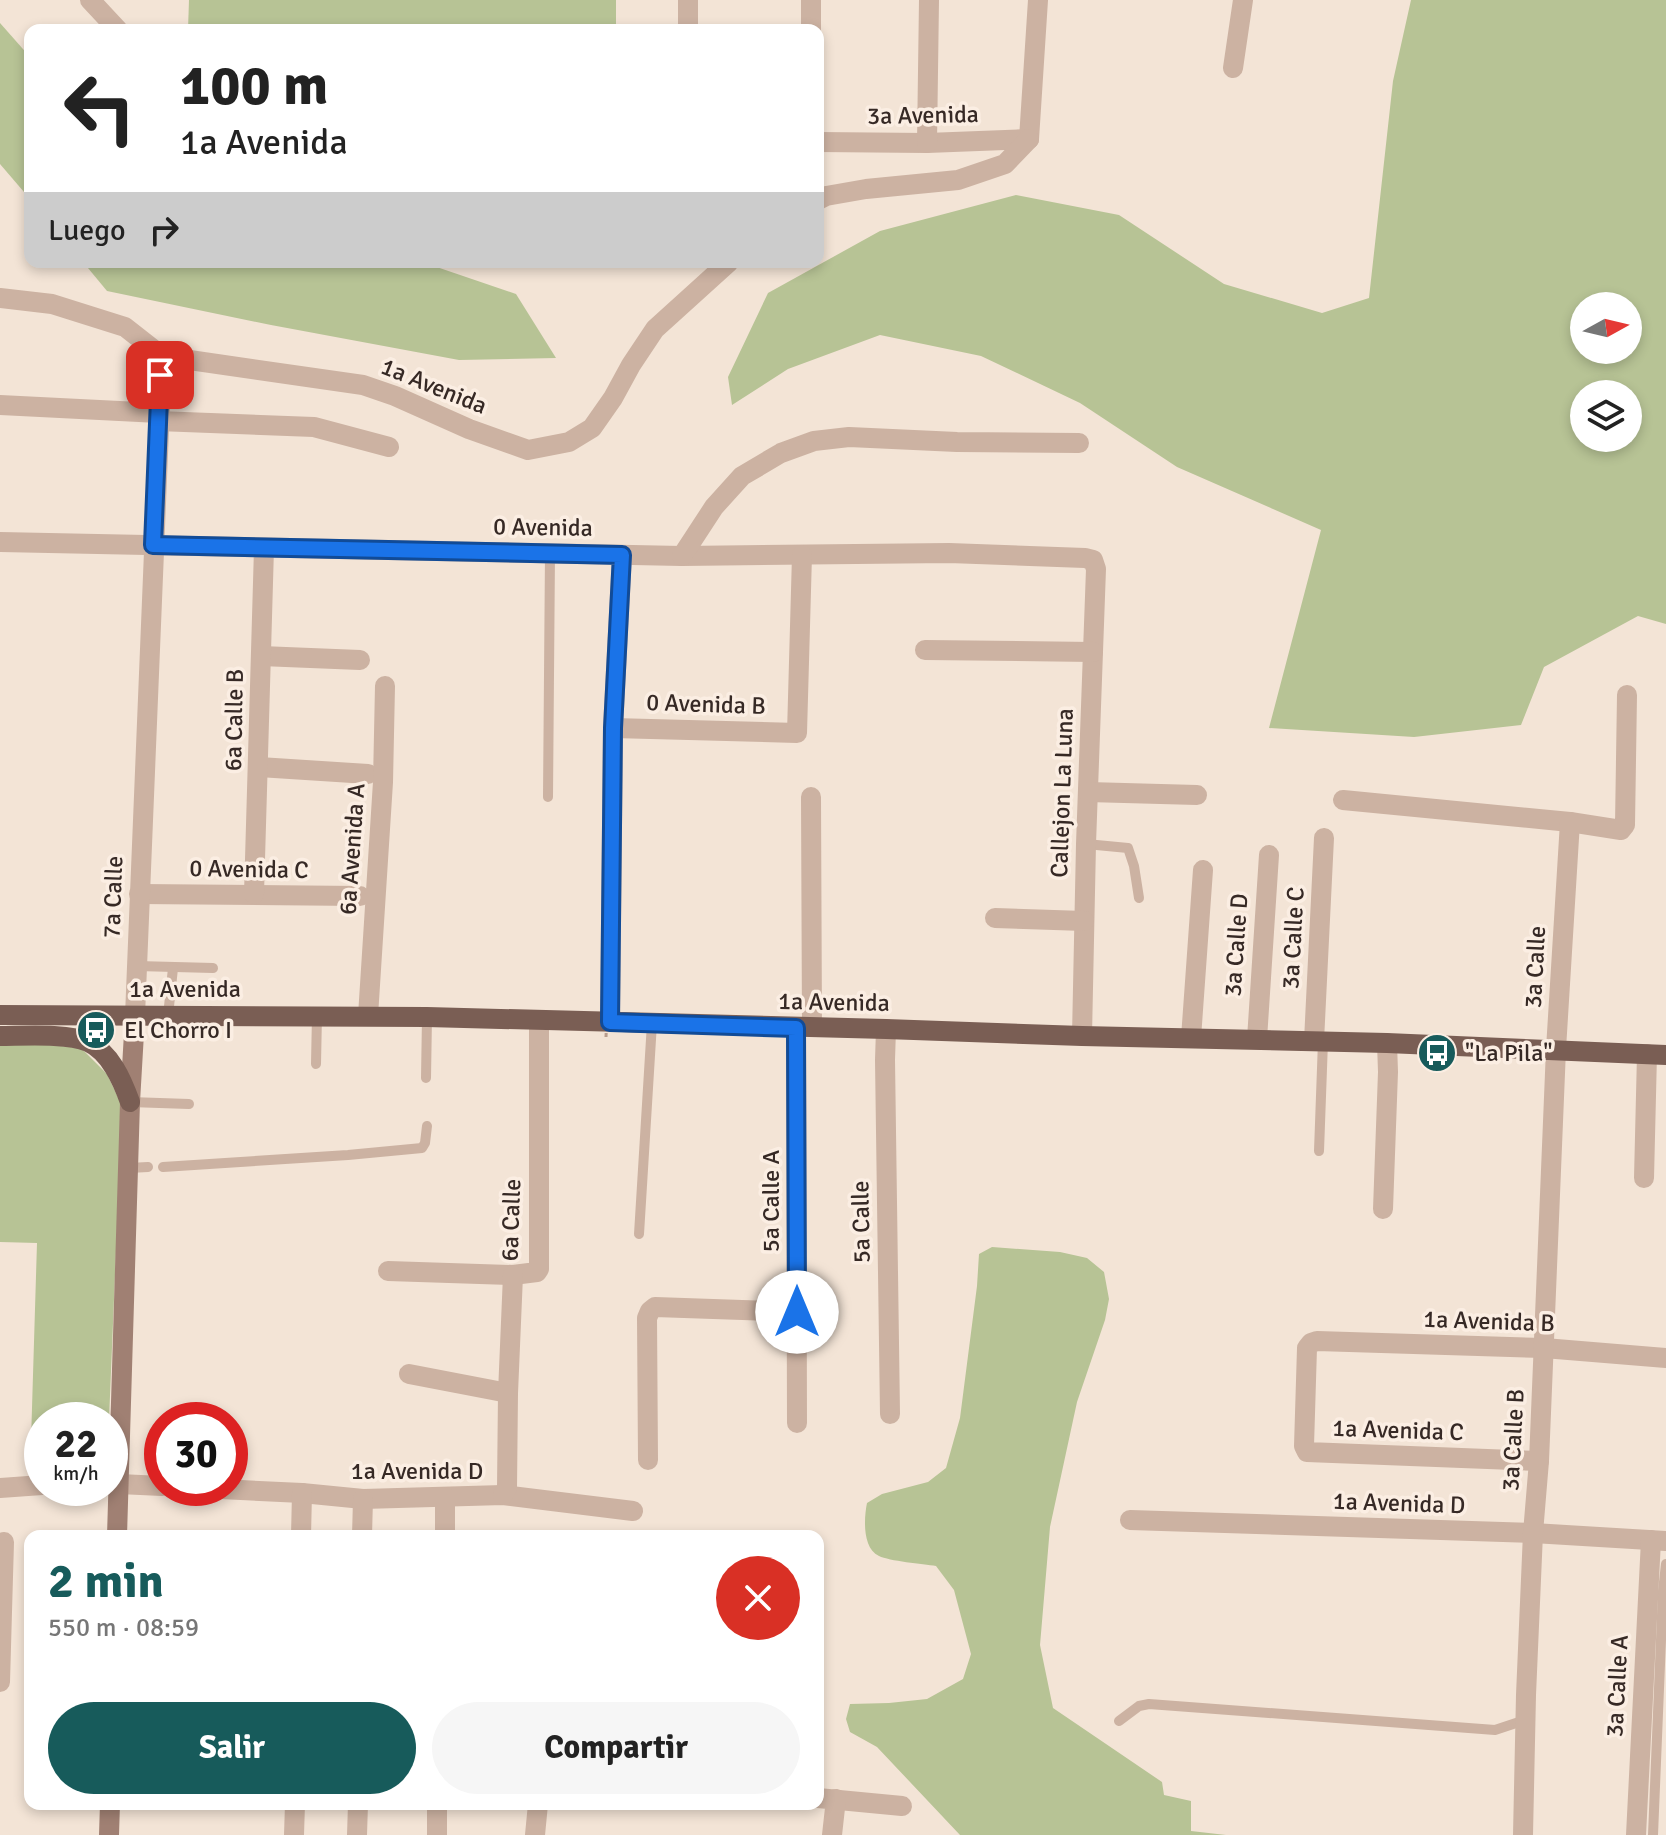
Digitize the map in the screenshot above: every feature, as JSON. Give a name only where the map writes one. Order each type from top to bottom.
[{"type":"main road","name":"1a Avenida","points":[[0,1015],[427,1017],[1257,1039],[1656,1054]]},
{"type":"main road","points":[[0,1036],[59,1037],[89,1042],[102,1052],[122,1078],[130,1102]]},
{"type":"street","points":[[688,0],[688,24]]},
{"type":"street","points":[[811,0],[811,24]]},
{"type":"street","points":[[927,143],[929,0]]},
{"type":"street","points":[[824,197],[866,189],[958,180],[1005,164],[1029,139],[1038,0]]},
{"type":"street","points":[[1233,68],[1243,0]]},
{"type":"street","points":[[96,3],[113,24]]},
{"type":"street","name":"3a Avenida","points":[[824,142],[927,143],[1029,139]]},
{"type":"street","name":"1a Avenida","points":[[0,298],[52,304],[125,327],[162,356],[363,385],[528,450],[569,442],[592,428],[655,329],[722,268]]},
{"type":"street","name":"7a Calle","points":[[121,1402],[138,1168],[130,1102],[162,356]]},
{"type":"street","points":[[0,405],[314,427],[389,447]]},
{"type":"street","points":[[682,556],[714,507],[742,476],[781,453],[814,441],[849,437],[1079,443]]},
{"type":"street","name":"0 Avenida","points":[[0,542],[682,556],[949,553],[1085,558]]},
{"type":"street","name":"6a Calle B","points":[[254,894],[264,548]]},
{"type":"street","points":[[608,1023],[613,728],[622,555]]},
{"type":"street","name":"0 Avenida B","points":[[613,728],[797,733],[802,555]]},
{"type":"street","name":"Callejon La Luna","points":[[1082,1036],[1096,569],[1093,560],[1085,558]]},
{"type":"street","points":[[925,650],[1093,652]]},
{"type":"street","points":[[261,656],[360,660]]},
{"type":"street","name":"6a Avenida A","points":[[368,1016],[383,782],[385,686]]},
{"type":"street","points":[[1343,800],[1570,822],[1621,830],[1625,825],[1627,695]]},
{"type":"street","points":[[259,767],[368,774]]},
{"type":"street","points":[[1088,792],[1197,795]]},
{"type":"street","points":[[804,1027],[811,797]]},
{"type":"street","name":"3a Calle","points":[[1556,1049],[1570,822]]},
{"type":"street","name":"3a Calle C","points":[[1318,1041],[1324,838]]},
{"type":"street","name":"3a Calle D","points":[[1257,1039],[1269,855]]},
{"type":"street","points":[[1191,1038],[1203,870]]},
{"type":"street","name":"0 Avenida C","points":[[139,894],[360,896]]},
{"type":"street","points":[[995,918],[1084,921]]},
{"type":"street","name":"6a Calle","points":[[503,1495],[507,1488],[513,1275],[533,1274],[539,1269],[539,1020]]},
{"type":"street","name":"5a Calle A","points":[[797,1423],[804,1027]]},
{"type":"street","name":"5a Calle","points":[[886,1029],[890,1414]]},
{"type":"street","points":[[1383,1209],[1387,1043]]},
{"type":"street","name":"3a Calle B","points":[[1523,1835],[1525,1720],[1556,1049]]},
{"type":"street","points":[[1644,1178],[1656,1054]]},
{"type":"street","points":[[388,1271],[513,1275]]},
{"type":"street","points":[[648,1460],[647,1318],[650,1311],[655,1307],[797,1312]]},
{"type":"street","name":"1a Avenida B","points":[[1305,1450],[1307,1348],[1317,1341],[1544,1348],[1666,1358]]},
{"type":"street","points":[[409,1374],[508,1393]]},
{"type":"street","name":"1a Avenida C","points":[[1305,1450],[1310,1453],[1539,1461]]},
{"type":"street","points":[[0,1488],[24,1486]]},
{"type":"street","name":"1a Avenida D","points":[[248,1490],[363,1499],[503,1495],[633,1511]]},
{"type":"street","points":[[301,1530],[302,1493]]},
{"type":"street","points":[[445,1497],[445,1530]]},
{"type":"street","points":[[362,1530],[363,1499]]},
{"type":"street","name":"7a Calle","points":[[116,1506],[117,1530]]},
{"type":"street","name":"1a Avenida D","points":[[1130,1520],[1533,1533],[1658,1541]]},
{"type":"street","name":"3a Calle A","points":[[1636,1835],[1658,1541]]},
{"type":"street","points":[[0,1682],[4,1542]]},
{"type":"street","points":[[832,1835],[827,1798],[902,1806]]},
{"type":"street","points":[[109,1835],[110,1810]]},
{"type":"street","points":[[294,1835],[295,1810]]},
{"type":"street","points":[[357,1835],[358,1810]]},
{"type":"street","points":[[437,1810],[437,1835]]},
{"type":"street","points":[[535,1835],[537,1810]]},
{"type":"lane","points":[[548,797],[550,553]]},
{"type":"lane","points":[[1086,844],[1128,848],[1139,898]]},
{"type":"lane","points":[[137,966],[213,968]]},
{"type":"lane","points":[[168,1016],[173,968]]},
{"type":"lane","points":[[316,1064],[317,1015]]},
{"type":"lane","points":[[426,1078],[427,1017]]},
{"type":"lane","points":[[639,1234],[652,1023]]},
{"type":"lane","name":"3a Calle C","points":[[1318,1041],[1319,1151]]},
{"type":"lane","points":[[130,1102],[189,1104]]},
{"type":"lane","points":[[163,1167],[422,1148],[427,1126]]},
{"type":"lane","points":[[1653,1835],[1666,1564]]},
{"type":"lane","points":[[1119,1721],[1139,1706],[1149,1704],[1495,1730],[1525,1720]]},
{"type":"green space","points":[[189,0],[616,0],[616,24],[188,24]]},
{"type":"green space","points":[[1411,0],[1666,0],[1666,624],[1638,616],[1544,667],[1521,725],[1414,737],[1269,728],[1321,530],[1177,467],[1080,403],[981,356],[880,335],[788,369],[732,405],[728,377],[768,293],[813,268],[824,268],[824,262],[880,231],[1016,195],[1119,215],[1224,284],[1322,313],[1369,298],[1393,81]]},
{"type":"green space","points":[[0,23],[24,50],[24,192],[0,164]]},
{"type":"green space","points":[[88,268],[440,268],[516,294],[556,358],[459,360],[107,291]]},
{"type":"green space","points":[[0,1040],[81,1048],[107,1074],[122,1106],[110,1402],[32,1402],[37,1243],[0,1242]]},
{"type":"green space","points":[[992,1247],[1060,1252],[1087,1258],[1104,1272],[1109,1299],[1105,1320],[1077,1402],[1050,1527],[1040,1645],[1053,1708],[1162,1782],[1164,1795],[1191,1801],[1191,1831],[1226,1835],[960,1835],[877,1747],[850,1732],[846,1719],[850,1704],[927,1699],[963,1679],[971,1654],[954,1590],[936,1566],[898,1561],[873,1552],[867,1540],[865,1516],[867,1503],[882,1494],[928,1482],[946,1468],[960,1418],[979,1254]]},
{"type":"place","name":"El Chorro I","points":[[96,1030]]},
{"type":"place","name":"\"La Pila\"","points":[[1437,1053]]},
{"type":"route","points":[[160,375],[153,545],[622,555],[613,728],[610,1022],[796,1028],[797,1312]]}]
